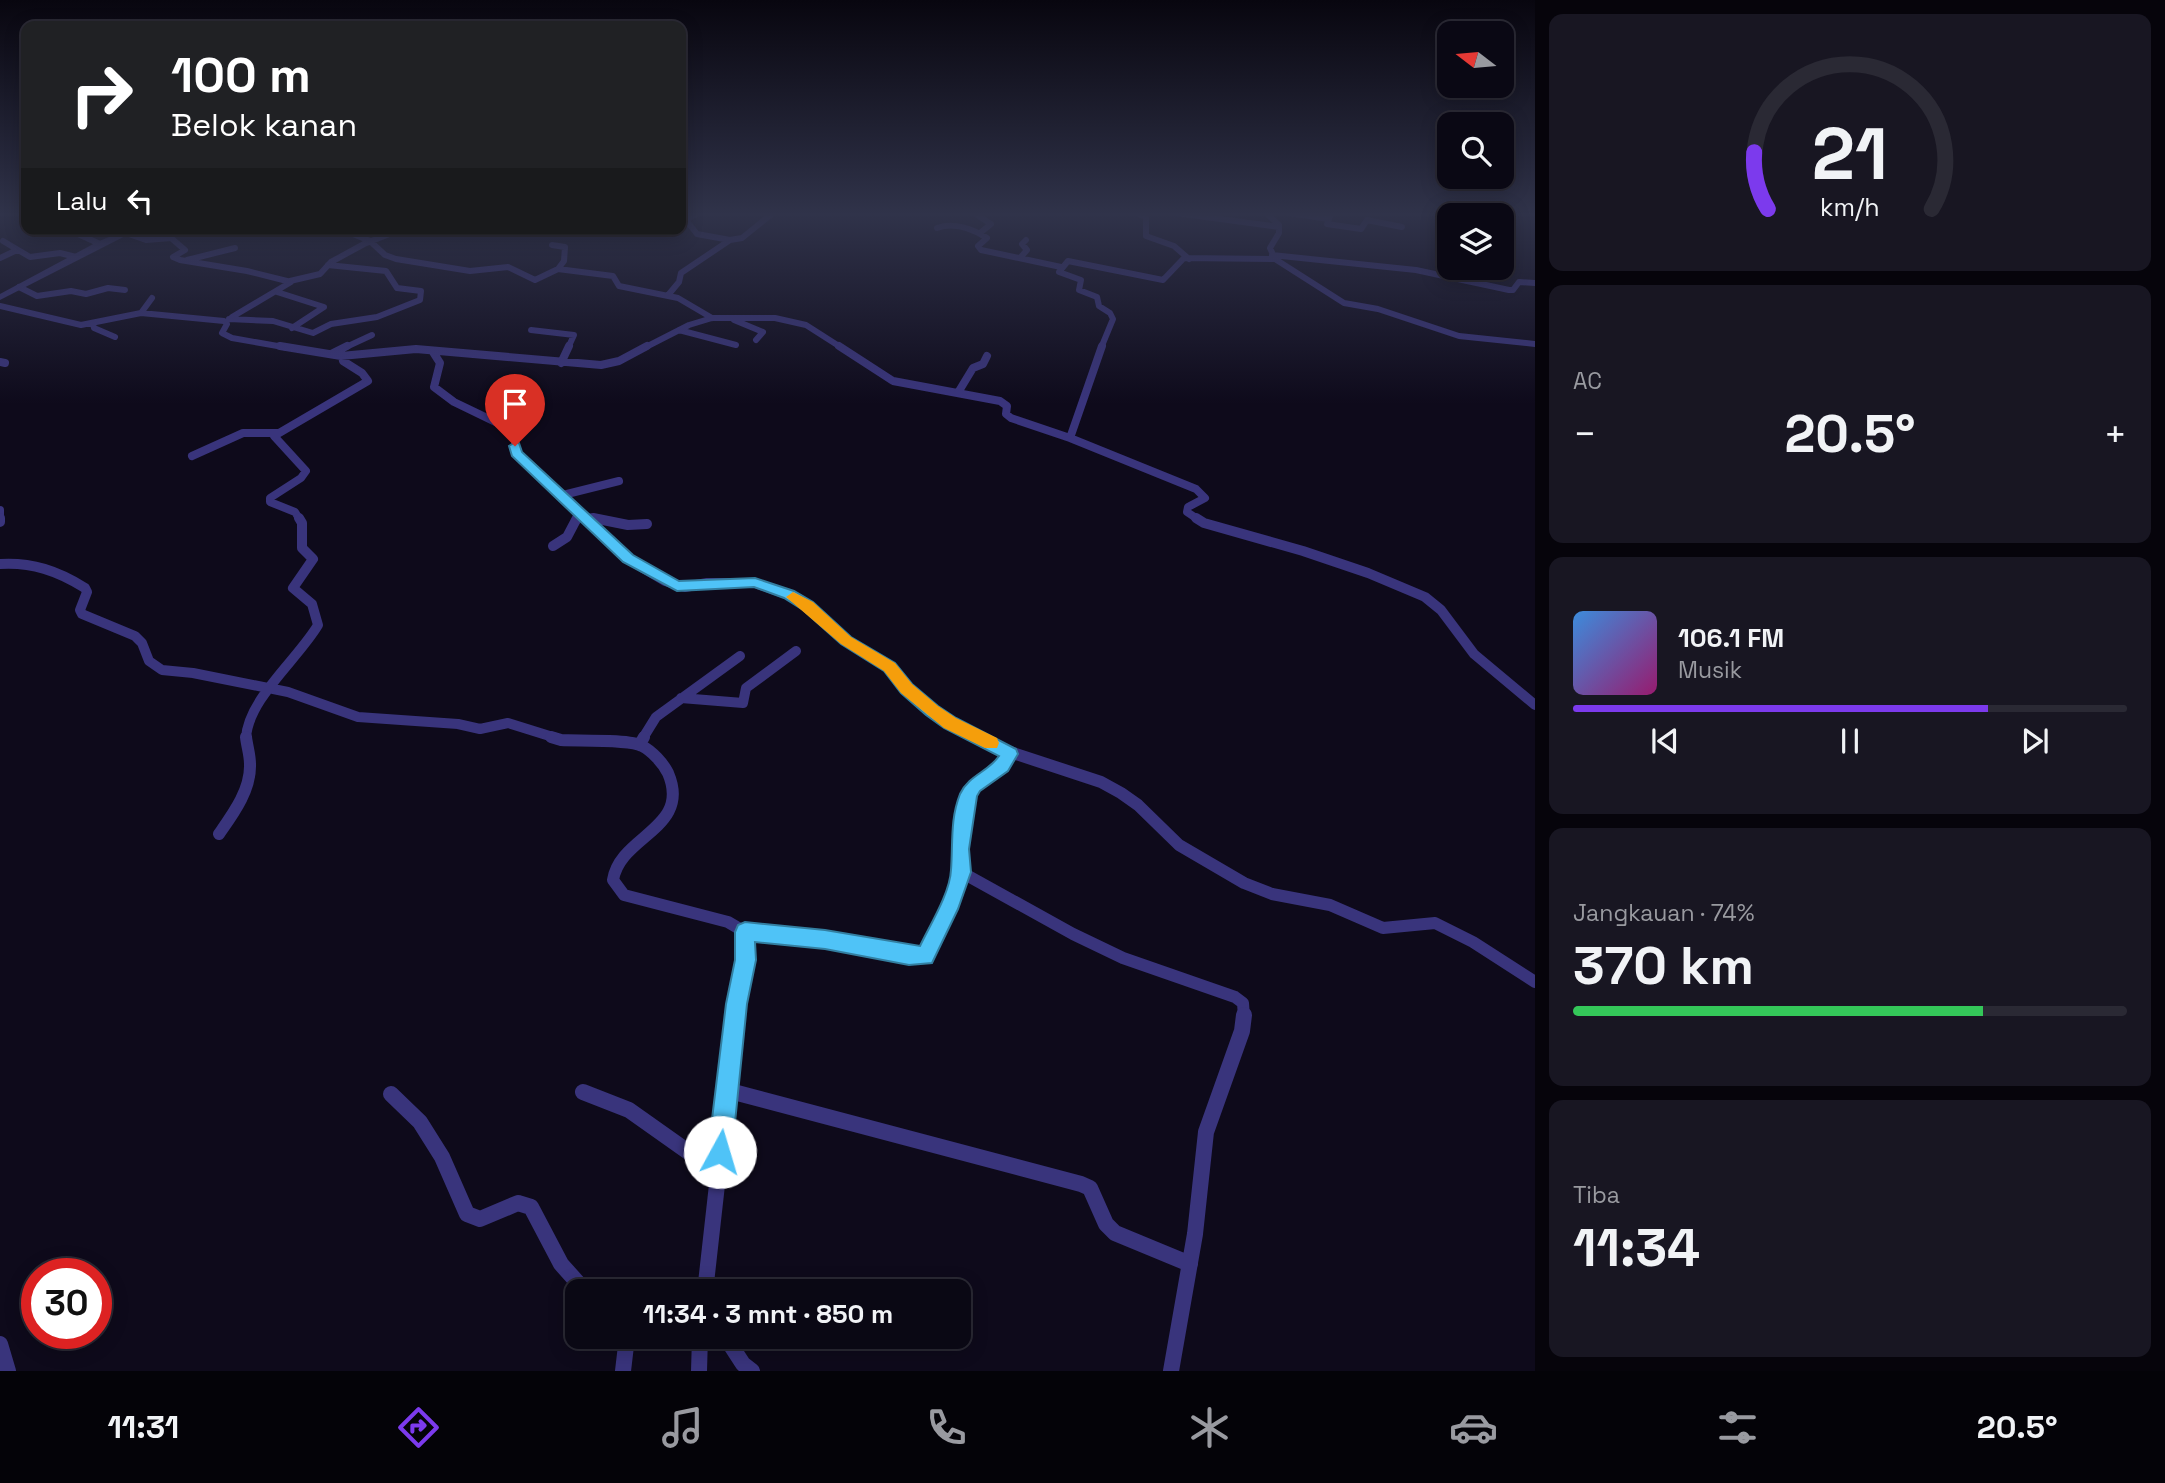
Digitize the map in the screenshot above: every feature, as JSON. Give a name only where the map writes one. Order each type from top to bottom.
[{"type":"street","points":[[0,297],[38,277]]},
{"type":"street","points":[[269,277],[290,281],[307,277]]},
{"type":"street","points":[[0,306],[61,322],[93,324],[141,313],[274,321],[313,333],[331,324],[377,317],[420,300],[421,291],[397,288],[390,277]]},
{"type":"street","points":[[614,277],[619,286],[669,293],[688,300],[712,318]]},
{"type":"street","points":[[669,293],[680,277]]},
{"type":"street","points":[[1070,438],[1089,376],[1114,319],[1099,306],[1097,297],[1079,290],[1081,280],[1072,277]]},
{"type":"street","points":[[1149,277],[1163,280],[1167,277]]},
{"type":"street","points":[[1300,277],[1344,303],[1378,309],[1459,336],[1535,344]]},
{"type":"street","points":[[1448,277],[1508,290],[1513,290],[1519,282],[1535,283]]},
{"type":"street","points":[[226,320],[277,292],[290,284],[290,281]]},
{"type":"street","points":[[19,287],[37,296],[71,291],[86,295],[108,288],[125,290]]},
{"type":"street","points":[[277,292],[324,307],[292,328]]},
{"type":"street","points":[[141,313],[152,298]]},
{"type":"street","points":[[725,316],[763,332],[756,340]]},
{"type":"street","points":[[226,320],[227,324],[222,333],[232,338],[342,356],[377,355],[417,348],[433,352],[601,365],[619,361],[679,330],[712,318],[775,317],[800,321],[886,379],[1000,401],[1007,405],[1007,417],[1070,438],[1196,489],[1205,498],[1188,507],[1187,512],[1204,523],[1303,551],[1368,573],[1424,597],[1441,610],[1474,654],[1535,705]]},
{"type":"street","points":[[93,324],[94,328],[115,337]]},
{"type":"street","points":[[531,330],[573,335],[561,363]]},
{"type":"street","points":[[679,330],[736,345]]},
{"type":"street","points":[[331,354],[372,335]]},
{"type":"street","points":[[433,352],[440,363],[434,387],[454,402],[514,431],[516,453],[628,559],[677,586],[755,583],[789,595],[808,606],[846,640],[889,667],[907,688],[950,723],[1007,751],[1101,782],[1138,805],[1179,845],[1244,883],[1272,894],[1330,905],[1383,928],[1435,923],[1473,942],[1535,982]]},
{"type":"street","points":[[219,834],[237,808],[250,771],[244,740],[250,721],[318,625],[312,604],[293,587],[313,559],[300,543],[304,532],[302,523],[295,512],[270,502],[270,498],[301,478],[306,471],[274,436],[368,381],[362,373],[343,361],[342,356]]},
{"type":"street","points":[[959,391],[973,368],[986,361],[987,356]]},
{"type":"street","points":[[192,456],[247,431],[260,429],[277,433]]},
{"type":"street","points":[[562,495],[620,481]]},
{"type":"street","points":[[0,510],[0,522]]},
{"type":"street","points":[[580,514],[628,525],[647,523]]},
{"type":"street","points":[[553,546],[568,537],[580,514]]},
{"type":"street","points":[[0,564],[24,563],[40,566],[85,588],[87,592],[80,610],[82,614],[135,636],[142,643],[149,662],[154,667],[271,688],[317,701],[358,717],[403,722],[458,723],[480,729],[508,723],[561,740],[640,744],[659,760],[669,775],[676,797],[671,811],[656,828],[616,864],[613,877],[616,888],[624,895],[729,922],[745,932],[825,939],[925,956],[948,909],[961,872],[959,849],[963,814],[969,795],[974,786],[1002,766],[1009,757],[1007,751]]},
{"type":"street","points":[[681,698],[696,697],[735,705],[743,703],[746,688],[796,651]]},
{"type":"street","points":[[640,744],[656,717],[740,656]]},
{"type":"street","points":[[961,872],[1073,934],[1123,958],[1236,997],[1243,1003],[1245,1011],[1242,1031],[1206,1132],[1190,1264],[1171,1371]]},
{"type":"street","points":[[706,1279],[726,1090],[737,1004],[746,960],[745,932]]},
{"type":"street","points":[[726,1090],[874,1130],[931,1141],[1081,1184],[1090,1188],[1106,1224],[1115,1233],[1190,1264]]},
{"type":"street","points":[[583,1092],[629,1110],[718,1173]]},
{"type":"street","points":[[391,1094],[420,1122],[442,1157],[467,1214],[474,1219],[485,1220],[518,1203],[531,1207],[570,1279]]},
{"type":"street","points":[[0,1344],[8,1371]]},
{"type":"street","points":[[624,1371],[625,1349]]},
{"type":"street","points":[[698,1349],[699,1371]]},
{"type":"street","points":[[733,1349],[743,1364],[752,1371]]},
{"type":"slow traffic","points":[[793,597],[808,606],[846,640],[877,657],[932,710],[950,723],[991,743]]},
{"type":"route","points":[[515,446],[516,453],[628,559],[677,586],[755,583],[789,595],[808,606],[846,640],[877,657],[918,699],[950,723],[1010,754],[1002,766],[974,786],[969,795],[963,814],[959,849],[961,872],[948,909],[925,956],[825,939],[745,932],[746,960],[737,1004],[720,1152]]}]
